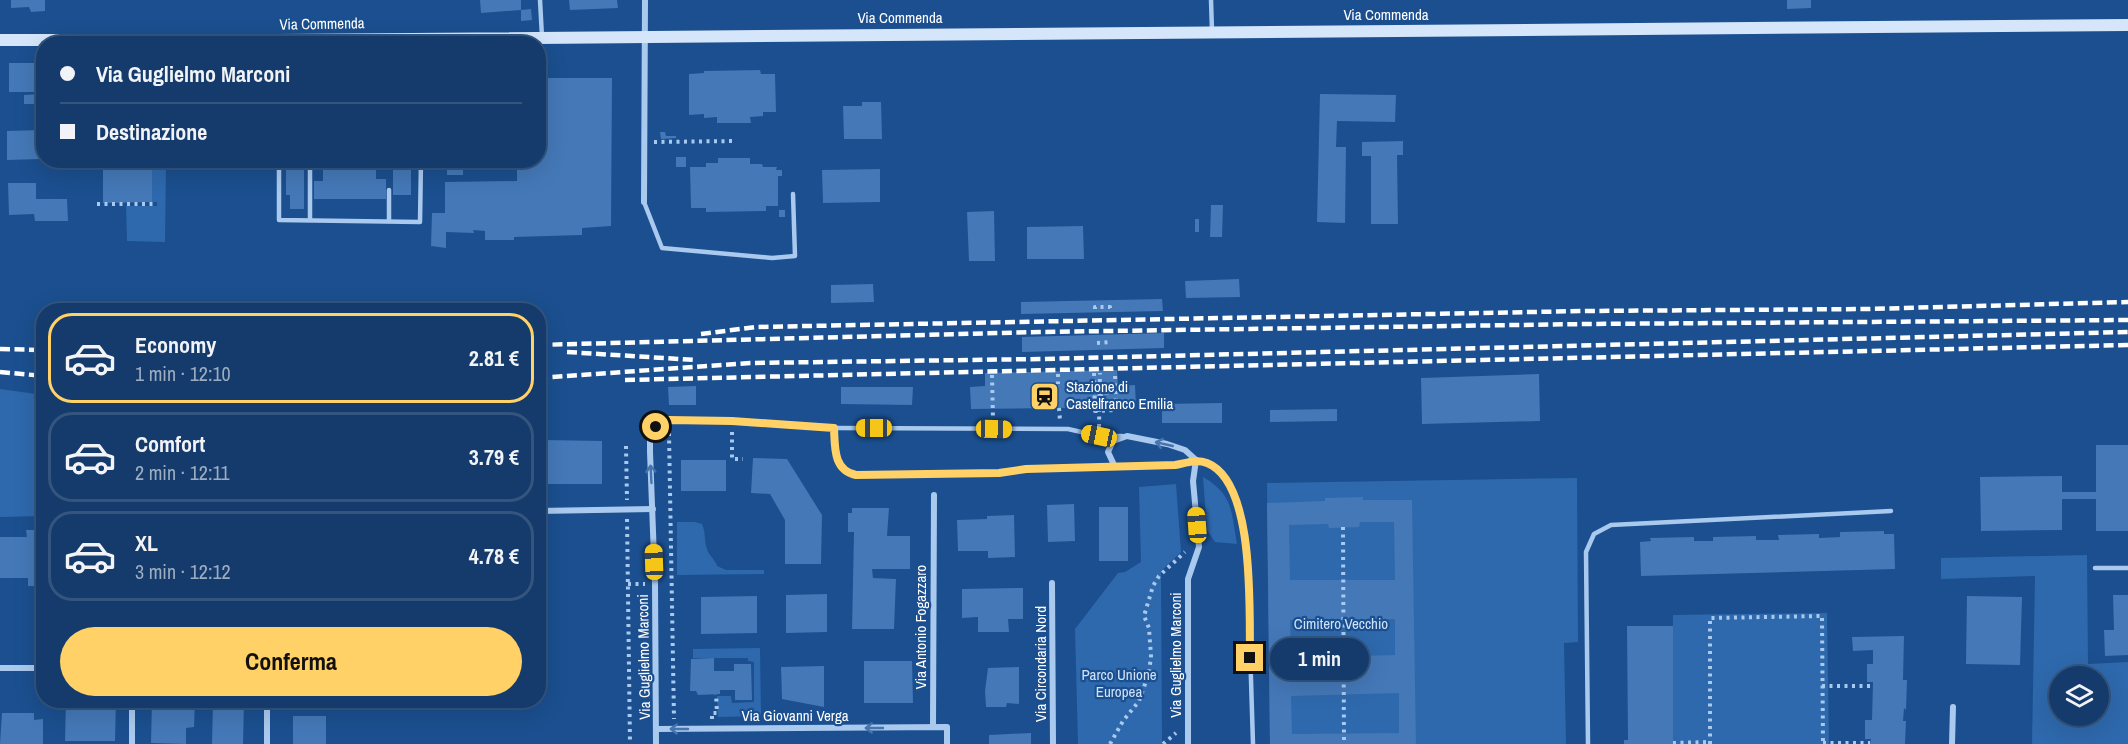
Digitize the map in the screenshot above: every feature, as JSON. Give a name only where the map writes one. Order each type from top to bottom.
[{"type":"street","points":[[644,202],[645,0]]},
{"type":"street","name":"Via Commenda","points":[[546,37],[2128,24]]},
{"type":"street","name":"Via Commenda","points":[[0,40],[36,40]]},
{"type":"street","points":[[669,420],[732,421],[834,428],[836,459],[843,470],[856,475],[999,473],[1026,469],[1175,465],[1196,460]]},
{"type":"street","name":"Via Guglielmo Marconi","points":[[656,744],[650,439],[656,427],[669,420]]},
{"type":"street","points":[[1115,467],[1108,452],[1113,441],[1127,436],[1185,450],[1196,460]]},
{"type":"street","name":"Via Guglielmo Marconi","points":[[1188,744],[1188,579],[1198,547],[1193,481],[1196,460]]},
{"type":"street","name":"Via Antonio Fogazzaro","points":[[933,727],[934,495]]},
{"type":"street","points":[[546,511],[653,509]]},
{"type":"street","name":"Via Circondaria Nord","points":[[1052,583],[1053,744]]},
{"type":"street","points":[[0,668],[36,668]]},
{"type":"street","points":[[1952,744],[1953,707]]},
{"type":"street","points":[[132,708],[132,744]]},
{"type":"street","points":[[267,708],[267,744]]},
{"type":"street","points":[[933,727],[947,727],[947,744]]},
{"type":"street","name":"Via Giovanni Verga","points":[[656,729],[933,727]]},
{"type":"lane","points":[[540,0],[542,36]]},
{"type":"lane","points":[[1211,0],[1212,31]]},
{"type":"lane","points":[[279,168],[279,220],[420,222],[421,168]]},
{"type":"lane","points":[[310,168],[310,220]]},
{"type":"lane","points":[[389,190],[389,221]]},
{"type":"lane","points":[[644,202],[662,248],[772,258],[795,256],[793,194]]},
{"type":"lane","points":[[834,428],[1068,429],[1099,436],[1127,436]]},
{"type":"lane","points":[[1196,460],[1212,465],[1223,474],[1232,487],[1241,519],[1247,550],[1252,744]]},
{"type":"lane","points":[[1588,744],[1586,552],[1594,534],[1611,525],[1891,511]]},
{"type":"lane","points":[[2095,568],[2128,568]]},
{"type":"path","points":[[644,142],[735,141]]},
{"type":"path","points":[[97,204],[156,204]]},
{"type":"path","points":[[1095,309],[1110,307],[1110,309]]},
{"type":"path","points":[[1097,343],[1111,342]]},
{"type":"path","points":[[1094,373],[1095,411],[1101,411],[1116,410],[1115,373]]},
{"type":"path","points":[[1100,373],[1103,383],[1100,395],[1101,411]]},
{"type":"path","points":[[1058,374],[1058,384]]},
{"type":"path","points":[[992,375],[994,429]]},
{"type":"path","points":[[669,420],[674,729]]},
{"type":"path","points":[[732,438],[732,459],[743,459]]},
{"type":"path","points":[[626,446],[630,744]]},
{"type":"path","points":[[1343,527],[1344,744]]},
{"type":"path","points":[[1110,744],[1123,721],[1139,701],[1149,673],[1151,656],[1149,628],[1144,616],[1153,586],[1159,576],[1182,553],[1198,547]]},
{"type":"path","points":[[1673,743],[1710,743],[1710,618],[1822,616],[1823,744],[1870,743]]},
{"type":"path","points":[[1822,686],[1873,686]]},
{"type":"path","points":[[712,729],[712,713],[717,713],[716,694]]},
{"type":"path","points":[[1163,744],[1184,727]]},
{"type":"green space","points":[[150,168],[166,168],[165,242],[127,241],[126,206],[157,206],[157,202],[152,202]]},
{"type":"green space","points":[[0,389],[36,394],[36,516],[0,517]]},
{"type":"green space","points":[[1203,477],[1226,498],[1232,513],[1237,544],[1215,542],[1207,530]]},
{"type":"green space","name":"Cimitero Vecchio","points":[[1577,478],[1578,642],[1564,643],[1566,744],[1270,744],[1267,483]]},
{"type":"green space","name":"Parco Unione Europea","points":[[1176,484],[1181,552],[1161,571],[1162,744],[1078,744],[1075,629],[1118,573],[1125,572],[1141,562],[1139,487]]},
{"type":"green space","points":[[677,522],[702,524],[707,549],[717,566],[726,570],[764,570],[764,574],[677,575]]},
{"type":"green space","points":[[2087,555],[2088,664],[2128,662],[2128,744],[2032,744],[2035,576],[1941,579],[1941,558]]},
{"type":"green space","points":[[1827,613],[1829,744],[1673,744],[1673,615]]},
{"type":"green space","points":[[760,648],[761,716],[718,717],[717,696],[731,696],[732,703],[754,702],[754,662],[748,661],[748,658],[693,658],[693,649]]},
{"type":"building","points":[[11,0],[45,0],[45,11],[31,12],[29,7],[11,8]]},
{"type":"building","points":[[480,0],[521,0],[521,10],[481,13]]},
{"type":"building","points":[[569,0],[617,0],[618,8],[570,10]]},
{"type":"building","points":[[1787,0],[1811,0],[1811,8],[1787,9]]},
{"type":"building","points":[[531,9],[532,20],[521,21],[521,10]]},
{"type":"building","points":[[9,63],[36,63],[36,92],[9,92]]},
{"type":"building","points":[[760,70],[761,74],[775,74],[776,112],[763,112],[763,116],[750,117],[751,123],[717,123],[717,117],[704,118],[704,114],[689,115],[689,74],[704,73],[704,71]]},
{"type":"building","points":[[546,78],[612,78],[611,226],[582,228],[582,235],[514,237],[514,240],[485,240],[485,231],[446,232],[446,248],[431,246],[432,213],[445,213],[445,182],[517,181],[517,168],[546,168]]},
{"type":"building","points":[[36,94],[36,104],[24,104],[24,95]]},
{"type":"building","points":[[1320,94],[1396,95],[1395,122],[1337,121],[1336,147],[1346,147],[1345,223],[1317,222]]},
{"type":"building","points":[[862,102],[881,102],[882,139],[844,139],[843,106],[862,106]]},
{"type":"building","points":[[36,130],[36,159],[7,160],[7,131]]},
{"type":"building","points":[[660,132],[665,132],[666,136],[676,136],[676,138],[661,139]]},
{"type":"building","points":[[1403,141],[1403,155],[1397,155],[1398,224],[1371,224],[1371,156],[1362,156],[1362,142]]},
{"type":"building","points":[[676,157],[686,157],[686,167],[676,167]]},
{"type":"building","points":[[718,158],[750,158],[750,164],[762,164],[763,167],[777,167],[776,170],[782,170],[782,176],[778,176],[778,206],[766,206],[766,211],[706,212],[706,208],[691,208],[690,167],[706,167],[706,163],[718,163]]},
{"type":"building","points":[[103,168],[152,170],[152,202],[103,203]]},
{"type":"building","points":[[286,168],[304,168],[304,209],[290,209],[290,195],[286,195]]},
{"type":"building","points":[[323,168],[376,168],[376,179],[386,179],[386,199],[314,199],[314,181],[323,181]]},
{"type":"building","points":[[393,168],[411,168],[411,195],[393,195]]},
{"type":"building","points":[[447,168],[471,168],[463,169],[463,175],[447,175]]},
{"type":"building","points":[[880,169],[880,202],[823,203],[822,170]]},
{"type":"building","points":[[8,183],[36,183],[36,199],[67,199],[68,221],[35,221],[34,214],[9,215]]},
{"type":"building","points":[[1211,205],[1223,205],[1222,237],[1210,237]]},
{"type":"building","points":[[779,210],[785,210],[785,217],[779,217]]},
{"type":"building","points":[[994,211],[995,261],[969,261],[967,212]]},
{"type":"building","points":[[1195,219],[1199,219],[1199,232],[1195,232]]},
{"type":"building","points":[[1083,226],[1084,259],[1027,259],[1027,227]]},
{"type":"building","points":[[1239,279],[1240,297],[1186,298],[1185,281]]},
{"type":"building","points":[[873,284],[874,302],[831,303],[831,285]]},
{"type":"building","points":[[1162,299],[1163,311],[1021,314],[1021,302]]},
{"type":"building","points":[[1164,333],[1164,348],[1022,352],[1022,337]]},
{"type":"building","points":[[1117,370],[1118,386],[1135,385],[1136,407],[971,409],[970,387],[985,386],[985,373]]},
{"type":"building","points":[[1539,374],[1540,421],[1422,424],[1421,378]]},
{"type":"building","points":[[696,386],[696,405],[669,405],[668,387]]},
{"type":"building","points":[[841,387],[913,387],[912,405],[841,404]]},
{"type":"building","points":[[1222,403],[1222,423],[1162,423],[1162,404]]},
{"type":"building","points":[[1337,409],[1337,421],[1270,422],[1270,410]]},
{"type":"building","points":[[546,440],[602,441],[602,484],[546,484]]},
{"type":"building","points":[[2096,445],[2128,445],[2128,531],[2096,531],[2096,499],[2062,499],[2062,530],[1981,531],[1980,477],[2062,476],[2062,492],[2096,492]]},
{"type":"building","points":[[753,458],[787,459],[822,515],[821,564],[785,564],[785,520],[770,494],[751,493]]},
{"type":"building","points":[[681,460],[726,460],[726,491],[681,491]]},
{"type":"building","points":[[1363,497],[1363,500],[1412,500],[1416,744],[1270,744],[1267,503],[1325,501],[1325,498]],"holes":[[[1360,522],[1394,522],[1395,580],[1290,580],[1289,525],[1328,524],[1329,528],[1359,527]],[[1395,619],[1395,655],[1291,658],[1290,620]],[[1399,693],[1399,733],[1292,734],[1291,696]]]},
{"type":"building","points":[[1074,504],[1075,541],[1048,542],[1047,505]]},
{"type":"building","points":[[1099,507],[1128,507],[1128,561],[1099,561]]},
{"type":"building","points":[[852,508],[889,508],[887,536],[910,536],[910,569],[872,569],[873,578],[896,579],[894,629],[852,629],[854,532],[848,532],[848,513],[852,513]]},
{"type":"building","points":[[1014,515],[1015,557],[988,558],[988,551],[958,551],[957,520]]},
{"type":"building","points":[[26,530],[36,530],[36,586],[28,586],[28,578],[0,578],[0,537],[27,537]]},
{"type":"building","points":[[1884,531],[1884,534],[1894,534],[1895,569],[1641,576],[1640,542],[1651,541],[1650,538],[1694,537],[1694,541],[1713,541],[1713,537],[1756,536],[1756,540],[1779,540],[1778,535],[1819,534],[1819,538],[1840,537],[1840,532]]},
{"type":"building","points":[[1023,588],[1023,619],[1008,619],[1009,632],[978,632],[978,617],[962,618],[962,589]]},
{"type":"building","points":[[827,594],[827,632],[786,633],[786,595]]},
{"type":"building","points":[[2113,595],[2128,595],[2128,655],[2105,656],[2104,630],[2114,630]]},
{"type":"building","points":[[757,596],[757,633],[701,634],[701,597]]},
{"type":"building","points":[[1967,596],[2022,597],[2020,665],[1966,664]]},
{"type":"building","points":[[1627,626],[1673,626],[1673,744],[1624,744],[1624,740],[1628,740]]},
{"type":"building","points":[[1904,636],[1903,680],[1907,680],[1906,710],[1904,708],[1903,721],[1906,721],[1905,744],[1870,744],[1871,739],[1865,739],[1865,720],[1872,720],[1873,682],[1867,682],[1867,664],[1873,664],[1873,650],[1853,651],[1852,637]]},
{"type":"building","points":[[714,658],[714,671],[734,671],[734,664],[751,664],[752,700],[735,700],[735,690],[720,690],[720,694],[698,695],[696,691],[690,691],[691,659]]},
{"type":"building","points":[[864,661],[912,661],[913,703],[864,703]]},
{"type":"building","points":[[824,666],[824,707],[782,699],[781,667]]},
{"type":"building","points":[[1019,667],[1019,704],[1007,703],[1006,707],[986,707],[985,691],[988,668]]},
{"type":"building","points":[[66,708],[116,708],[115,741],[65,741]]},
{"type":"building","points":[[152,708],[195,708],[194,727],[186,728],[186,744],[151,743]]},
{"type":"building","points":[[213,708],[244,708],[243,744],[212,744]]},
{"type":"building","points":[[2,713],[34,713],[34,720],[43,719],[43,744],[0,744]]},
{"type":"building","points":[[293,716],[326,716],[326,744],[293,744]]},
{"type":"building","points":[[1031,733],[1031,744],[989,744],[989,735]]},
{"type":"railway","points":[[701,334],[756,327],[1585,311],[1867,309],[2128,302]]},
{"type":"railway","points":[[546,345],[1040,332],[1586,324],[2128,320]]},
{"type":"railway","points":[[546,377],[750,363],[1042,359],[2128,332]]},
{"type":"railway","points":[[625,380],[2128,345]]},
{"type":"railway","points":[[0,349],[36,350]]},
{"type":"railway","points":[[567,352],[696,360]]},
{"type":"railway","points":[[0,372],[36,375]]},
{"type":"place","name":"Stazione di Castelfranco Emilia","points":[[1045,396]]},
{"type":"route","points":[[656,427],[669,420],[732,421],[834,428],[836,459],[843,470],[856,475],[999,473],[1026,469],[1175,465],[1196,460],[1205,462],[1218,469],[1232,487],[1241,519],[1247,550],[1250,658]]}]
